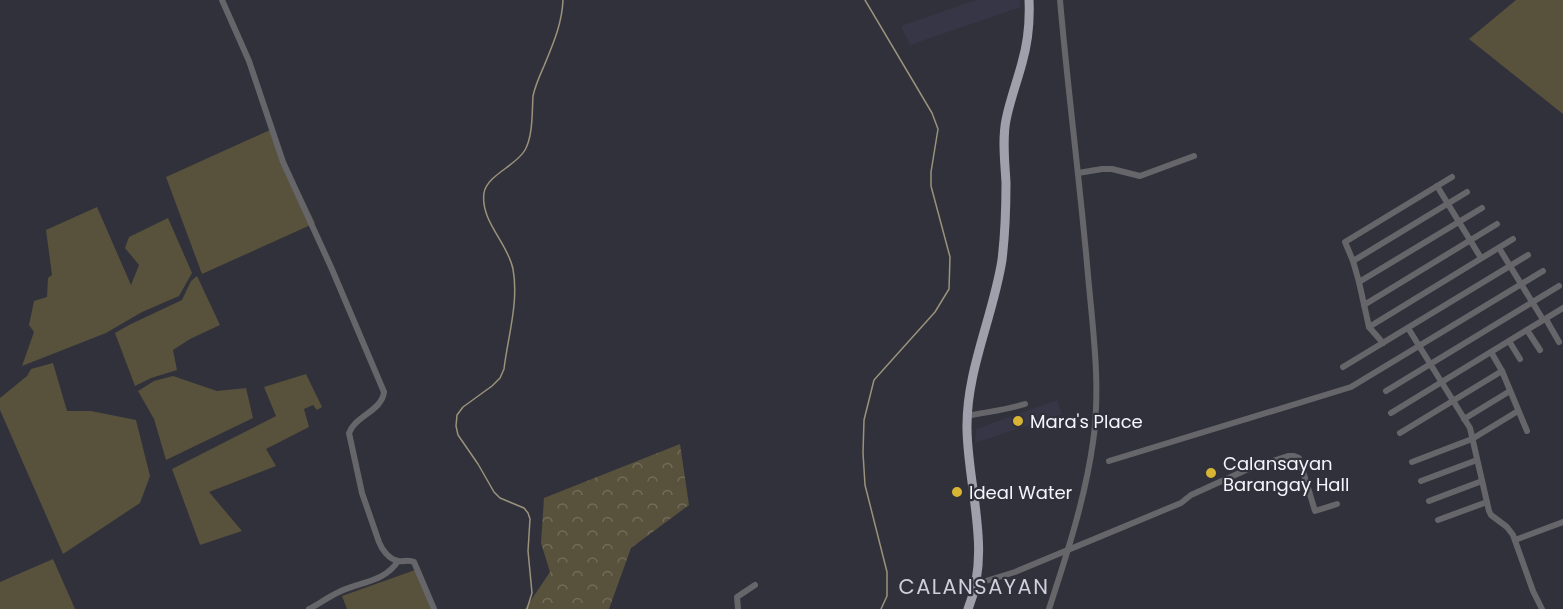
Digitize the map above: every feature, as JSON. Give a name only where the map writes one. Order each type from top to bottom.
[{"type":"highway","points":[[968,609],[976,584],[979,560],[967,416],[973,374],[1001,262],[1006,207],[1004,129],[1027,42],[1029,0]]},
{"type":"street","points":[[222,0],[249,60],[283,162],[384,392],[380,403],[351,429],[350,439],[362,493],[379,542],[390,557],[398,561],[414,562],[434,609]]},
{"type":"street","points":[[1049,609],[1088,474],[1096,403],[1096,360],[1060,0]]},
{"type":"street","points":[[1078,173],[1112,169],[1140,176],[1194,156]]},
{"type":"street","points":[[1383,343],[1369,327],[1359,282],[1345,242],[1452,177]]},
{"type":"street","points":[[1437,186],[1481,258]]},
{"type":"street","points":[[1353,261],[1467,192]]},
{"type":"street","points":[[1359,282],[1482,208]]},
{"type":"street","points":[[1364,305],[1497,224]]},
{"type":"street","points":[[1369,327],[1513,239]]},
{"type":"street","points":[[1499,248],[1559,342]]},
{"type":"street","points":[[1343,367],[1528,255]]},
{"type":"street","points":[[1109,461],[1352,387],[1543,271]]},
{"type":"street","points":[[1386,391],[1558,286]]},
{"type":"street","points":[[1390,413],[1563,308]]},
{"type":"street","points":[[1408,328],[1470,428],[1490,514],[1507,527],[1515,540],[1533,591],[1542,609]]},
{"type":"street","points":[[1527,330],[1540,350]]},
{"type":"street","points":[[1509,341],[1520,359]]},
{"type":"street","points":[[1491,352],[1502,371],[1527,431]]},
{"type":"street","points":[[1400,433],[1502,371]]},
{"type":"street","points":[[1464,419],[1510,391]]},
{"type":"street","points":[[967,416],[1025,404]]},
{"type":"street","points":[[1412,462],[1472,439],[1518,411]]},
{"type":"street","points":[[976,584],[1014,572],[1181,503],[1191,495],[1246,470],[1288,456],[1299,458],[1316,511],[1337,504]]},
{"type":"street","points":[[1421,482],[1477,460]]},
{"type":"street","points":[[1430,501],[1482,481]]},
{"type":"street","points":[[1438,520],[1487,502]]},
{"type":"street","points":[[1515,540],[1563,522]]},
{"type":"street","points":[[309,609],[340,591],[388,572],[398,561]]},
{"type":"street","points":[[738,609],[737,597],[755,585]]},
{"type":"shaded area","points":[[976,0],[1020,0],[1021,7],[910,45],[901,26]]},
{"type":"shaded area","name":"Mara's Place","points":[[1057,400],[1062,414],[975,443],[976,429]]},
{"type":"green space","points":[[1516,0],[1563,0],[1563,114],[1469,39]]},
{"type":"green space","points":[[270,130],[315,223],[202,274],[166,177]]},
{"type":"green space","points":[[97,207],[131,285],[139,265],[125,248],[129,237],[168,218],[192,273],[179,296],[142,312],[106,333],[22,366],[34,332],[29,325],[34,301],[47,297],[48,278],[52,275],[46,230]]},
{"type":"green space","points":[[197,276],[220,325],[173,350],[177,370],[135,386],[115,333],[182,300],[191,281]]},
{"type":"green space","points":[[53,363],[67,411],[91,411],[136,420],[150,476],[140,503],[63,554],[0,410],[0,398],[27,376],[31,369]]},
{"type":"green space","points":[[306,374],[322,407],[317,410],[313,405],[304,409],[309,427],[266,449],[276,466],[209,492],[242,531],[200,545],[172,469],[276,416],[264,387]]},
{"type":"green space","points":[[173,376],[217,391],[246,388],[253,418],[166,460],[154,419],[138,391],[154,381]]},
{"type":"green space","points":[[680,444],[689,505],[631,548],[609,609],[525,609],[550,572],[541,543],[544,498]]},
{"type":"green space","points":[[53,559],[75,609],[0,609],[0,582]]},
{"type":"green space","points":[[415,570],[431,609],[347,609],[342,596]]},
{"type":"waterway","points":[[527,609],[532,593],[528,551],[530,519],[528,513],[524,508],[500,498],[494,492],[458,435],[456,426],[457,415],[463,407],[492,386],[500,378],[504,369],[514,306],[513,269],[506,250],[486,213],[484,193],[490,181],[521,156],[528,144],[533,96],[557,34],[563,0]]},
{"type":"waterway","points":[[865,0],[932,113],[938,129],[931,186],[950,257],[949,289],[935,312],[874,380],[864,420],[865,485],[887,572],[887,596],[881,609]]},
{"type":"place","name":"Mara's Place","points":[[1018,421]]},
{"type":"place","name":"Calansayan Barangay Hall","points":[[1211,473]]},
{"type":"place","name":"Ideal Water","points":[[957,492]]},
{"type":"district","name":"CALANSAYAN","points":[[974,586]]}]
